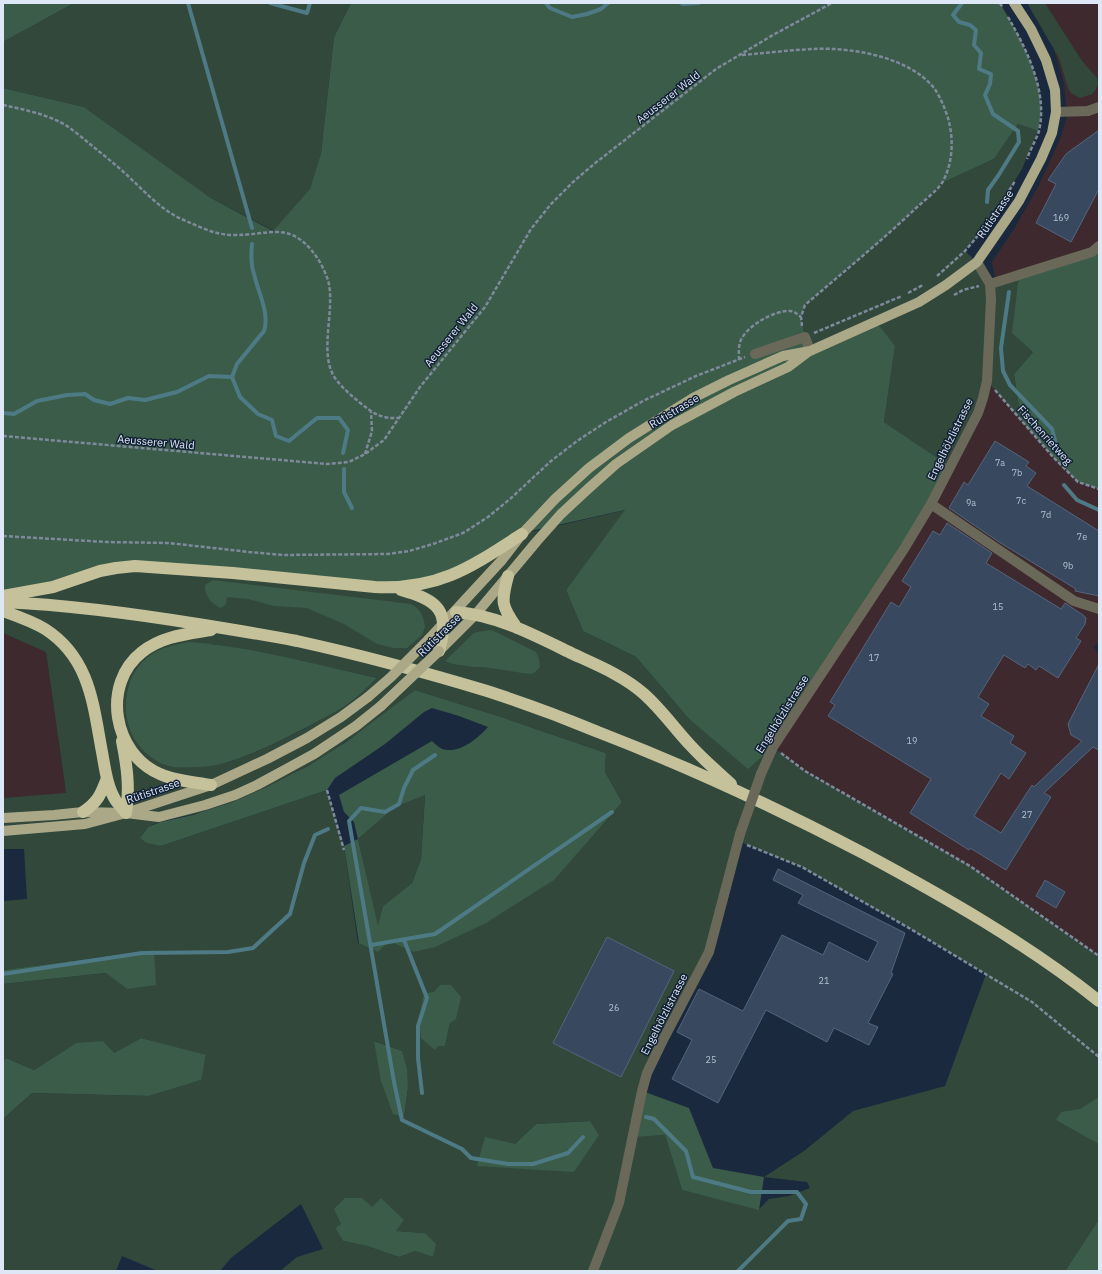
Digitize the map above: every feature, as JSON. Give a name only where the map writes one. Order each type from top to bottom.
[{"type":"highway","points":[[392,588],[430,583],[445,578],[486,558],[522,534]]},
{"type":"highway","points":[[3,596],[53,587],[100,572],[116,568],[135,566],[233,573],[392,588],[415,594],[432,603],[438,609],[444,624],[442,647]]},
{"type":"highway","points":[[508,576],[503,605],[517,628]]},
{"type":"highway","points":[[3,602],[31,603],[114,612],[222,628],[298,642],[354,655],[488,692],[540,710],[636,746],[740,792],[821,831],[960,908],[1036,955],[1099,1001]]},
{"type":"highway","points":[[3,611],[23,618],[45,629],[68,649],[79,664],[85,675],[92,698],[107,778],[116,801],[126,813]]},
{"type":"highway","points":[[456,612],[476,614],[517,628],[605,670],[639,690],[664,714],[691,746],[740,792]]},
{"type":"highway","points":[[126,813],[129,796],[128,776],[117,711],[117,695],[123,676],[134,659],[149,647],[175,636],[222,628]]},
{"type":"highway","points":[[120,730],[128,748],[141,763],[147,767],[159,774],[173,778],[211,785]]},
{"type":"highway","points":[[84,812],[98,800],[107,778]]},
{"type":"main road","name":"Rütistrasse","points":[[126,813],[159,817],[205,805],[235,795],[257,785],[314,754],[356,726],[381,706],[476,614],[561,514],[616,464],[672,425],[734,392],[788,367],[810,351],[919,302],[946,285],[977,262],[1018,201],[1041,159],[1052,133],[1056,112],[1055,90],[1046,60],[1031,29],[1014,3]]},
{"type":"main road","name":"Rütistrasse","points":[[126,813],[211,785],[267,759],[307,738],[341,717],[392,677],[456,612],[502,560],[522,534],[555,499],[589,468],[629,438],[693,398],[783,356],[810,351]]},
{"type":"main road","points":[[3,818],[84,812],[126,813]]},
{"type":"main road","points":[[3,831],[85,824],[126,813]]},
{"type":"street","points":[[1056,112],[1088,111],[1099,107]]},
{"type":"street","points":[[990,284],[1092,252],[1099,246]]},
{"type":"street","name":"Engelhölzlistrasse","points":[[593,1271],[619,1203],[647,1073],[710,952],[739,838],[761,774],[773,748],[904,549],[931,504],[978,413],[984,398],[987,381],[992,299],[990,284],[977,262]]},
{"type":"street","points":[[755,354],[805,337],[810,351]]},
{"type":"street","points":[[931,504],[1074,601],[1099,609]]},
{"type":"path","name":"Aeusserer Wald","points":[[3,436],[327,464],[349,462],[365,454],[384,440],[420,387],[485,307],[531,229],[551,204],[573,182],[716,69],[773,35],[832,3]]},
{"type":"path","points":[[1000,3],[1004,10]]},
{"type":"path","points":[[1008,16],[1023,43],[1028,56],[1037,83],[1041,109],[1038,131],[1025,163]]},
{"type":"path","points":[[741,55],[815,49],[843,50],[874,55],[900,64],[919,73],[934,89],[945,109],[952,131],[951,159],[942,183],[886,236],[804,305],[800,317],[805,337],[909,293],[926,282]]},
{"type":"path","points":[[3,105],[23,109],[58,121],[76,133],[120,169],[154,200],[178,218],[216,233],[230,235],[274,231],[290,233],[296,236],[315,256],[328,281],[330,305],[328,352],[335,378],[346,391],[370,411],[384,417],[399,418]]},
{"type":"path","points":[[996,211],[1019,175]]},
{"type":"path","points":[[932,279],[938,276],[965,251],[993,217]]},
{"type":"path","points":[[954,295],[963,290],[990,284]]},
{"type":"path","points":[[739,360],[741,340],[749,328],[756,323],[776,313],[783,312],[793,312],[800,317]]},
{"type":"path","points":[[3,536],[107,542],[169,543],[283,555],[388,554],[409,551],[463,533],[488,517],[551,461],[577,441],[612,419],[650,398],[696,376],[755,354]]},
{"type":"path","name":"Fischenrietweg","points":[[987,381],[1053,457],[1078,482],[1099,489]]},
{"type":"path","points":[[365,454],[372,432],[370,411]]},
{"type":"path","points":[[773,748],[805,771],[970,866],[1099,956]]},
{"type":"path","points":[[328,790],[344,850]]},
{"type":"path","points":[[739,838],[802,867],[909,928],[1032,1002],[1099,1056]]},
{"type":"shaded area","points":[[1031,3],[1099,3],[1099,246],[996,282],[992,262],[1014,229],[1038,187],[1061,137],[1067,115],[1064,83],[1053,46]]},
{"type":"shaded area","points":[[987,381],[1078,482],[1099,489],[1099,641],[1094,647],[1099,656],[1099,956],[970,866],[805,771],[773,747]]},
{"type":"shaded area","points":[[3,633],[46,652],[66,794],[3,798]]},
{"type":"green space","points":[[3,3],[74,3],[3,42]]},
{"type":"green space","points":[[74,3],[351,3],[334,37],[321,153],[310,190],[274,231],[211,198],[84,107],[3,88],[3,42]]},
{"type":"green space","points":[[351,3],[1000,3],[1021,41],[1033,68],[1040,96],[1041,113],[1038,131],[1018,124],[994,159],[942,183],[886,236],[805,305],[801,317],[805,337],[810,350],[876,322],[895,346],[884,422],[951,467],[773,747],[748,769],[689,719],[636,657],[583,631],[566,590],[625,510],[522,533],[485,558],[412,586],[135,566],[3,596],[3,88],[84,107],[211,198],[273,231],[310,189],[321,153],[334,37]]},
{"type":"green space","points":[[1027,3],[1045,3],[1082,61],[1097,78],[1098,83],[1092,94],[1080,98],[1071,93],[1068,88],[1059,58]]},
{"type":"green space","points":[[1018,124],[1038,131],[1022,169],[993,217],[965,251],[977,262],[990,284],[1019,275],[1033,352],[1014,374],[1021,420],[987,381],[951,467],[884,422],[895,346],[810,351],[805,337],[801,317],[805,305],[886,236],[942,183],[994,159]]},
{"type":"green space","points":[[1099,246],[1099,489],[1078,482],[1053,457],[1021,420],[1014,374],[1033,352],[1012,333],[1019,275]]},
{"type":"green space","points":[[626,510],[566,590],[583,631],[636,657],[689,719],[748,768],[773,747],[805,771],[970,866],[1099,956],[1099,1219],[1065,1271],[280,1271],[297,1257],[323,1249],[301,1204],[231,1258],[220,1271],[158,1271],[122,1256],[116,1271],[3,1271],[3,1119],[32,1093],[149,1096],[200,1080],[206,1056],[141,1038],[114,1053],[76,1043],[34,1070],[6,1058],[3,1061],[3,984],[107,973],[127,989],[154,950],[3,970],[3,901],[27,899],[24,849],[3,849],[3,798],[66,793],[46,652],[3,633],[3,597],[100,571],[522,534]],"holes":[[[210,644],[298,660],[377,678],[355,697],[308,727],[235,760],[208,766],[188,766],[126,709],[126,697],[129,685]],[[415,690],[498,716],[606,753],[605,772],[622,802],[413,952],[389,941],[358,943],[344,846],[327,790],[161,846],[140,838],[150,826],[165,820],[211,809],[281,781],[328,754]],[[738,841],[802,867],[986,974],[945,1086],[853,1111],[804,1151],[764,1177],[807,1182],[810,1188],[789,1196],[769,1199],[759,1209],[682,1190],[665,1135],[633,1136],[647,1073],[709,952]],[[434,992],[450,1023],[445,1046],[438,1046],[424,994]],[[375,1041],[402,1051],[408,1088],[404,1117]],[[590,1121],[477,1166],[515,1144],[536,1124]],[[372,1207],[396,1231],[425,1233],[433,1257],[415,1251],[399,1257],[367,1246],[343,1241],[335,1228]]]},
{"type":"green space","points":[[213,580],[411,604],[421,613],[425,627],[422,635],[407,648],[393,648],[377,644],[344,624],[307,608],[274,606],[248,599],[227,597],[226,604],[221,608],[211,601],[206,593],[205,585]]},
{"type":"green space","points":[[492,630],[536,652],[540,667],[534,673],[529,674],[453,664],[445,661],[474,633]]},
{"type":"green space","points":[[190,642],[214,644],[261,652],[377,678],[357,697],[339,710],[260,750],[222,764],[194,767],[171,767],[154,759],[142,750],[134,738],[128,724],[126,710],[127,695],[131,681],[138,668],[148,657],[157,651],[168,647]]},
{"type":"green space","points":[[415,690],[498,716],[606,753],[605,772],[622,802],[554,880],[486,923],[435,947],[413,952],[389,941],[378,952],[359,943],[344,846],[358,839],[354,822],[344,812],[339,795],[432,741],[443,749],[454,750],[465,746],[488,727],[432,708],[424,712],[385,744],[335,778],[327,790],[161,846],[147,843],[140,838],[148,827],[160,822],[193,815],[232,802],[267,787],[308,766],[346,742]],"holes":[[[425,795],[421,859],[412,883],[383,906],[378,925],[358,839],[395,807]]]},
{"type":"green space","points":[[425,794],[421,859],[412,883],[383,906],[378,926],[358,839],[395,807]]},
{"type":"green space","points":[[154,950],[156,985],[127,989],[106,973],[3,984],[3,970]]},
{"type":"green space","points":[[440,985],[451,985],[461,997],[456,1019],[450,1023],[445,1046],[438,1046],[435,1050],[421,1038],[419,1018],[424,993],[434,992]]},
{"type":"green space","points":[[141,1038],[206,1055],[201,1080],[149,1096],[32,1093],[3,1119],[3,1061],[6,1058],[34,1070],[76,1043],[103,1041],[114,1053]]},
{"type":"green space","points":[[374,1041],[402,1051],[407,1069],[408,1088],[404,1117],[393,1114],[381,1081]]},
{"type":"green space","points":[[642,1091],[689,1108],[713,1168],[764,1177],[759,1210],[682,1190],[665,1135],[633,1137]]},
{"type":"green space","points":[[1099,1097],[1099,1144],[1056,1120],[1061,1112],[1080,1109]]},
{"type":"green space","points":[[590,1121],[599,1135],[574,1172],[477,1166],[485,1137],[515,1144],[536,1124]]},
{"type":"green space","points":[[345,1198],[362,1198],[372,1207],[381,1198],[404,1220],[396,1231],[425,1233],[436,1244],[433,1257],[415,1251],[399,1257],[367,1246],[343,1241],[335,1228],[341,1224],[334,1209]]},
{"type":"green space","points":[[1099,1219],[1099,1271],[1065,1271]]},
{"type":"building","points":[[1099,130],[1099,189],[1071,242],[1036,223],[1056,184],[1048,180],[1066,154]]},
{"type":"building","points":[[995,441],[1029,462],[1026,466],[1036,473],[1027,486],[1099,531],[1099,596],[1075,591],[1076,589],[999,542],[949,508],[964,482],[968,485]]},
{"type":"building","points":[[947,523],[992,553],[986,563],[1061,609],[1065,603],[1086,618],[1085,624],[1076,638],[1081,641],[1058,678],[1039,666],[1036,670],[1028,664],[1025,668],[1004,655],[978,697],[989,704],[981,716],[1014,736],[1010,743],[1026,753],[1009,779],[1001,773],[974,816],[1001,833],[1032,785],[1034,787],[1082,741],[1071,735],[1068,724],[1099,664],[1099,750],[1093,747],[1044,793],[1051,797],[1006,870],[970,848],[969,850],[910,813],[931,779],[828,716],[835,705],[830,702],[891,602],[899,607],[911,587],[902,581],[933,531],[940,535]]},
{"type":"building","points":[[778,869],[905,933],[891,973],[893,974],[868,1023],[878,1027],[869,1045],[834,1028],[827,1042],[766,1010],[718,1103],[672,1079],[692,1040],[677,1032],[699,989],[743,1011],[782,935],[823,955],[829,942],[868,962],[878,942],[798,903],[803,895],[773,880]]},
{"type":"building","points":[[1045,880],[1065,892],[1056,908],[1036,896]]},
{"type":"building","points":[[607,937],[674,971],[621,1077],[553,1043]]},
{"type":"waterway","points":[[188,3],[252,228]]},
{"type":"waterway","points":[[270,3],[307,13],[310,3]]},
{"type":"waterway","points":[[546,3],[550,8],[572,17],[601,9],[608,3]]},
{"type":"waterway","points":[[681,3],[699,3]]},
{"type":"waterway","points":[[962,3],[953,15],[959,22],[970,25],[976,30],[974,45],[981,53],[979,69],[991,74],[990,84],[985,95],[993,114],[1018,131],[1019,142],[988,190],[987,202]]},
{"type":"waterway","points":[[252,244],[252,267],[266,317],[264,331],[237,364],[232,377],[240,397],[258,414],[272,420],[276,436],[289,441],[317,418],[339,418],[348,430],[343,453]]},
{"type":"waterway","points":[[1009,292],[1001,348],[1003,371],[1010,385],[1052,429],[1056,444]]},
{"type":"waterway","points":[[3,413],[14,414],[37,401],[67,395],[85,394],[94,400],[110,404],[128,398],[145,400],[177,392],[209,376],[232,377]]},
{"type":"waterway","points":[[344,469],[344,492],[352,508]]},
{"type":"waterway","points":[[1064,485],[1077,500],[1099,510]]},
{"type":"waterway","points":[[435,755],[413,770],[404,788],[399,804],[385,812],[361,808],[349,821],[394,1082],[402,1120],[462,1149],[471,1158],[508,1164],[533,1164],[568,1153],[583,1137]]},
{"type":"waterway","points":[[371,945],[435,934],[612,812]]},
{"type":"waterway","points":[[3,974],[142,953],[228,952],[253,948],[290,914],[304,863],[315,835],[328,829]]},
{"type":"waterway","points":[[404,940],[427,998],[418,1026],[418,1058],[422,1093]]},
{"type":"waterway","points":[[646,1117],[654,1119],[686,1151],[693,1177],[751,1192],[797,1192],[806,1204],[801,1219],[788,1221],[738,1271]]}]
